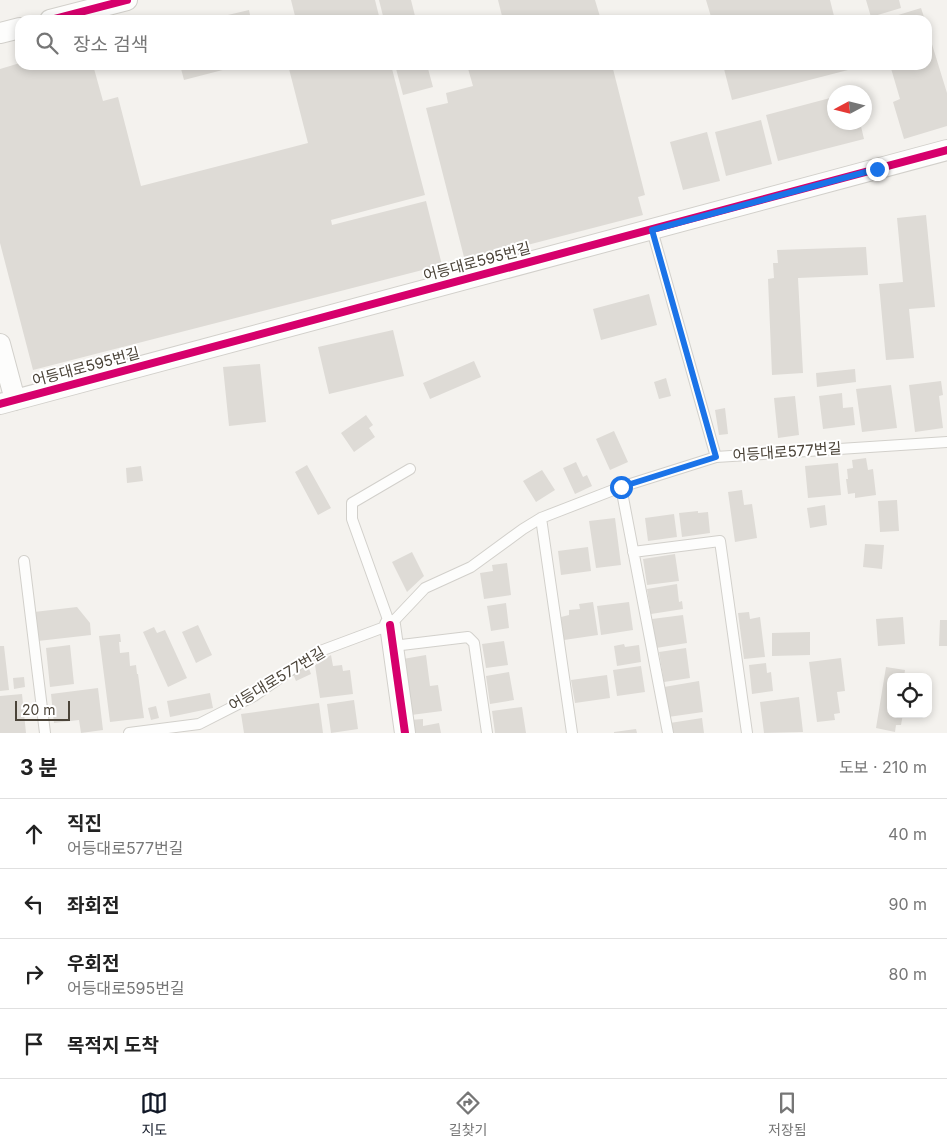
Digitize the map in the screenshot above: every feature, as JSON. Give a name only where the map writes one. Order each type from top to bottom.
[{"type":"street","points":[[69,15],[126,0]]},
{"type":"street","points":[[0,33],[15,29]]},
{"type":"street","name":"어등대로595번길","points":[[7,402],[947,150]]},
{"type":"street","points":[[0,344],[7,402]]},
{"type":"street","points":[[390,625],[404,733]]},
{"type":"lane","points":[[652,230],[716,457]]},
{"type":"lane","name":"어등대로577번길","points":[[129,733],[199,724],[254,696],[315,653],[390,625],[425,588],[471,567],[541,518],[621,487],[716,457],[947,442]]},
{"type":"lane","points":[[390,625],[352,519],[352,503],[410,469]]},
{"type":"lane","points":[[621,487],[668,733]]},
{"type":"lane","points":[[541,518],[572,733]]},
{"type":"lane","points":[[633,552],[720,541],[747,733]]},
{"type":"lane","points":[[24,561],[45,733]]},
{"type":"lane","points":[[393,646],[468,637],[474,643],[487,733]]},
{"type":"building","points":[[291,0],[375,0],[379,15],[295,15]]},
{"type":"building","points":[[379,0],[411,0],[415,15],[383,15]]},
{"type":"building","points":[[498,0],[595,0],[600,15],[502,15]]},
{"type":"building","points":[[706,0],[830,0],[834,15],[710,15]]},
{"type":"building","points":[[866,0],[899,0],[901,8],[878,15],[870,15]]},
{"type":"building","points":[[921,8],[923,15],[898,15]]},
{"type":"building","points":[[249,10],[250,15],[228,15]]},
{"type":"building","points":[[932,44],[947,93],[947,126],[904,139],[893,102],[900,99],[891,70],[932,70]]},
{"type":"building","points":[[15,64],[15,70],[94,70],[103,101],[118,97],[141,186],[308,143],[289,70],[392,70],[425,195],[331,220],[332,225],[426,201],[442,265],[33,370],[0,243],[0,69]]},
{"type":"building","points":[[181,70],[223,70],[184,80]]},
{"type":"building","points":[[396,70],[428,70],[433,87],[403,95]]},
{"type":"building","points":[[468,70],[613,70],[645,195],[638,197],[643,215],[465,261],[426,108],[448,103],[446,93],[473,86]]},
{"type":"building","points":[[724,70],[848,70],[732,100]]},
{"type":"building","points":[[827,99],[827,130],[862,130],[864,139],[778,161],[766,115]]},
{"type":"building","points":[[761,120],[772,164],[726,176],[715,132]]},
{"type":"building","points":[[707,132],[720,181],[683,190],[670,142]]},
{"type":"building","points":[[926,215],[935,307],[909,309],[914,358],[886,360],[879,284],[903,282],[897,218]]},
{"type":"building","points":[[866,247],[868,275],[798,278],[803,373],[772,375],[768,279],[774,278],[773,263],[778,263],[777,250]]},
{"type":"building","points":[[649,294],[657,325],[601,340],[593,309]]},
{"type":"building","points":[[393,330],[404,376],[329,394],[318,347]]},
{"type":"building","points":[[474,361],[481,377],[430,399],[423,383]]},
{"type":"building","points":[[260,364],[266,422],[229,426],[223,367]]},
{"type":"building","points":[[855,369],[856,382],[817,387],[816,373]]},
{"type":"building","points":[[666,378],[671,396],[659,399],[654,382]]},
{"type":"building","points":[[941,381],[943,395],[939,396],[943,428],[915,432],[909,385]]},
{"type":"building","points":[[891,385],[897,428],[862,432],[856,389]]},
{"type":"building","points":[[842,393],[843,408],[853,407],[855,425],[823,429],[819,396]]},
{"type":"building","points":[[795,396],[799,435],[778,438],[774,398]]},
{"type":"building","points":[[725,408],[728,434],[719,435],[715,410]]},
{"type":"building","points":[[366,415],[373,425],[369,428],[375,437],[354,452],[341,433]]},
{"type":"building","points":[[614,431],[628,462],[610,470],[596,439]]},
{"type":"building","points":[[866,458],[868,470],[873,469],[876,495],[855,498],[855,493],[848,494],[847,469],[853,468],[852,460]]},
{"type":"building","points":[[576,462],[583,477],[587,475],[592,486],[575,494],[563,468]]},
{"type":"building","points":[[838,463],[841,495],[808,498],[805,466]]},
{"type":"building","points":[[307,465],[331,508],[318,515],[295,472]]},
{"type":"building","points":[[141,466],[143,481],[127,483],[126,468]]},
{"type":"building","points":[[542,470],[555,490],[536,502],[523,481]]},
{"type":"building","points":[[742,490],[744,505],[752,504],[757,538],[735,542],[728,492]]},
{"type":"building","points":[[897,500],[899,531],[880,532],[878,501]]},
{"type":"building","points":[[825,505],[827,525],[810,528],[807,508]]},
{"type":"building","points":[[698,511],[698,513],[708,512],[710,533],[682,537],[679,513]]},
{"type":"building","points":[[674,514],[677,537],[648,541],[645,518]]},
{"type":"building","points":[[615,518],[621,565],[596,568],[589,521]]},
{"type":"building","points":[[865,544],[884,545],[882,569],[863,567]]},
{"type":"building","points":[[588,547],[591,571],[561,575],[558,551]]},
{"type":"building","points":[[412,552],[424,576],[407,592],[392,562]]},
{"type":"building","points":[[675,554],[679,581],[647,585],[643,559]]},
{"type":"building","points":[[507,563],[511,595],[484,599],[480,573],[493,571],[492,565]]},
{"type":"building","points":[[677,584],[679,602],[682,601],[683,609],[651,614],[647,589]]},
{"type":"building","points":[[593,602],[598,635],[564,640],[561,617],[569,615],[569,610],[580,609],[579,604]]},
{"type":"building","points":[[629,602],[633,630],[601,635],[597,606]]},
{"type":"building","points":[[506,603],[509,628],[491,631],[487,606]]},
{"type":"building","points":[[77,607],[90,623],[91,635],[38,641],[34,612]]},
{"type":"building","points":[[749,612],[750,619],[760,617],[765,657],[744,659],[738,613]]},
{"type":"building","points":[[683,615],[687,643],[656,648],[652,619]]},
{"type":"building","points":[[903,617],[905,644],[878,646],[876,619]]},
{"type":"building","points":[[940,620],[947,620],[947,646],[939,646]]},
{"type":"building","points":[[198,625],[212,655],[196,663],[182,632]]},
{"type":"building","points":[[154,627],[157,633],[165,630],[187,678],[168,687],[143,632]]},
{"type":"building","points":[[810,632],[810,655],[772,656],[772,633]]},
{"type":"building","points":[[120,634],[120,653],[129,652],[130,666],[136,665],[144,718],[110,722],[99,636]]},
{"type":"building","points":[[504,641],[508,665],[486,668],[482,644]]},
{"type":"building","points":[[624,644],[625,647],[639,645],[641,662],[617,666],[614,646]]},
{"type":"building","points":[[70,645],[74,684],[50,687],[46,648]]},
{"type":"building","points":[[0,646],[4,646],[9,690],[0,691]]},
{"type":"building","points":[[686,648],[690,678],[664,682],[659,652]]},
{"type":"building","points":[[331,655],[333,666],[342,665],[343,671],[350,670],[353,694],[320,698],[315,665]]},
{"type":"building","points":[[426,655],[430,686],[438,685],[442,711],[411,715],[403,659]]},
{"type":"building","points":[[841,658],[845,691],[837,692],[840,713],[834,714],[835,720],[817,722],[809,662]]},
{"type":"building","points":[[766,663],[767,673],[771,672],[773,691],[752,694],[749,665]]},
{"type":"building","points":[[308,666],[311,674],[296,681],[293,674]]},
{"type":"building","points":[[641,666],[645,692],[617,696],[613,670]]},
{"type":"building","points":[[886,667],[905,670],[905,673],[887,673],[887,718],[902,718],[901,725],[896,725],[895,732],[876,728]]},
{"type":"building","points":[[509,672],[514,700],[490,704],[486,676]]},
{"type":"building","points":[[607,675],[610,698],[575,703],[571,680]]},
{"type":"building","points":[[24,677],[25,687],[14,689],[13,678]]},
{"type":"building","points":[[699,681],[703,712],[668,717],[664,687]]},
{"type":"building","points":[[98,688],[103,730],[81,733],[79,720],[54,723],[51,694]]},
{"type":"building","points":[[210,693],[213,708],[170,717],[167,701]]},
{"type":"building","points":[[22,694],[26,733],[0,733],[0,696]]},
{"type":"building","points":[[799,697],[803,732],[764,733],[760,702]]},
{"type":"building","points":[[354,700],[358,729],[331,733],[327,704]]},
{"type":"building","points":[[319,703],[323,733],[244,733],[241,714]]},
{"type":"building","points":[[156,706],[159,718],[151,720],[148,708]]},
{"type":"building","points":[[522,707],[526,733],[495,733],[492,711]]},
{"type":"building","points":[[702,718],[704,733],[672,733],[670,723]]},
{"type":"building","points":[[423,719],[423,726],[439,723],[441,733],[412,733],[410,720]]},
{"type":"building","points":[[636,729],[637,733],[614,733],[614,732]]},
{"type":"cycle path","points":[[69,15],[127,0]]},
{"type":"cycle path","points":[[0,404],[947,150]]},
{"type":"cycle path","points":[[390,625],[405,733]]},
{"type":"route","points":[[621,487],[716,457],[652,230],[877,169]]}]
